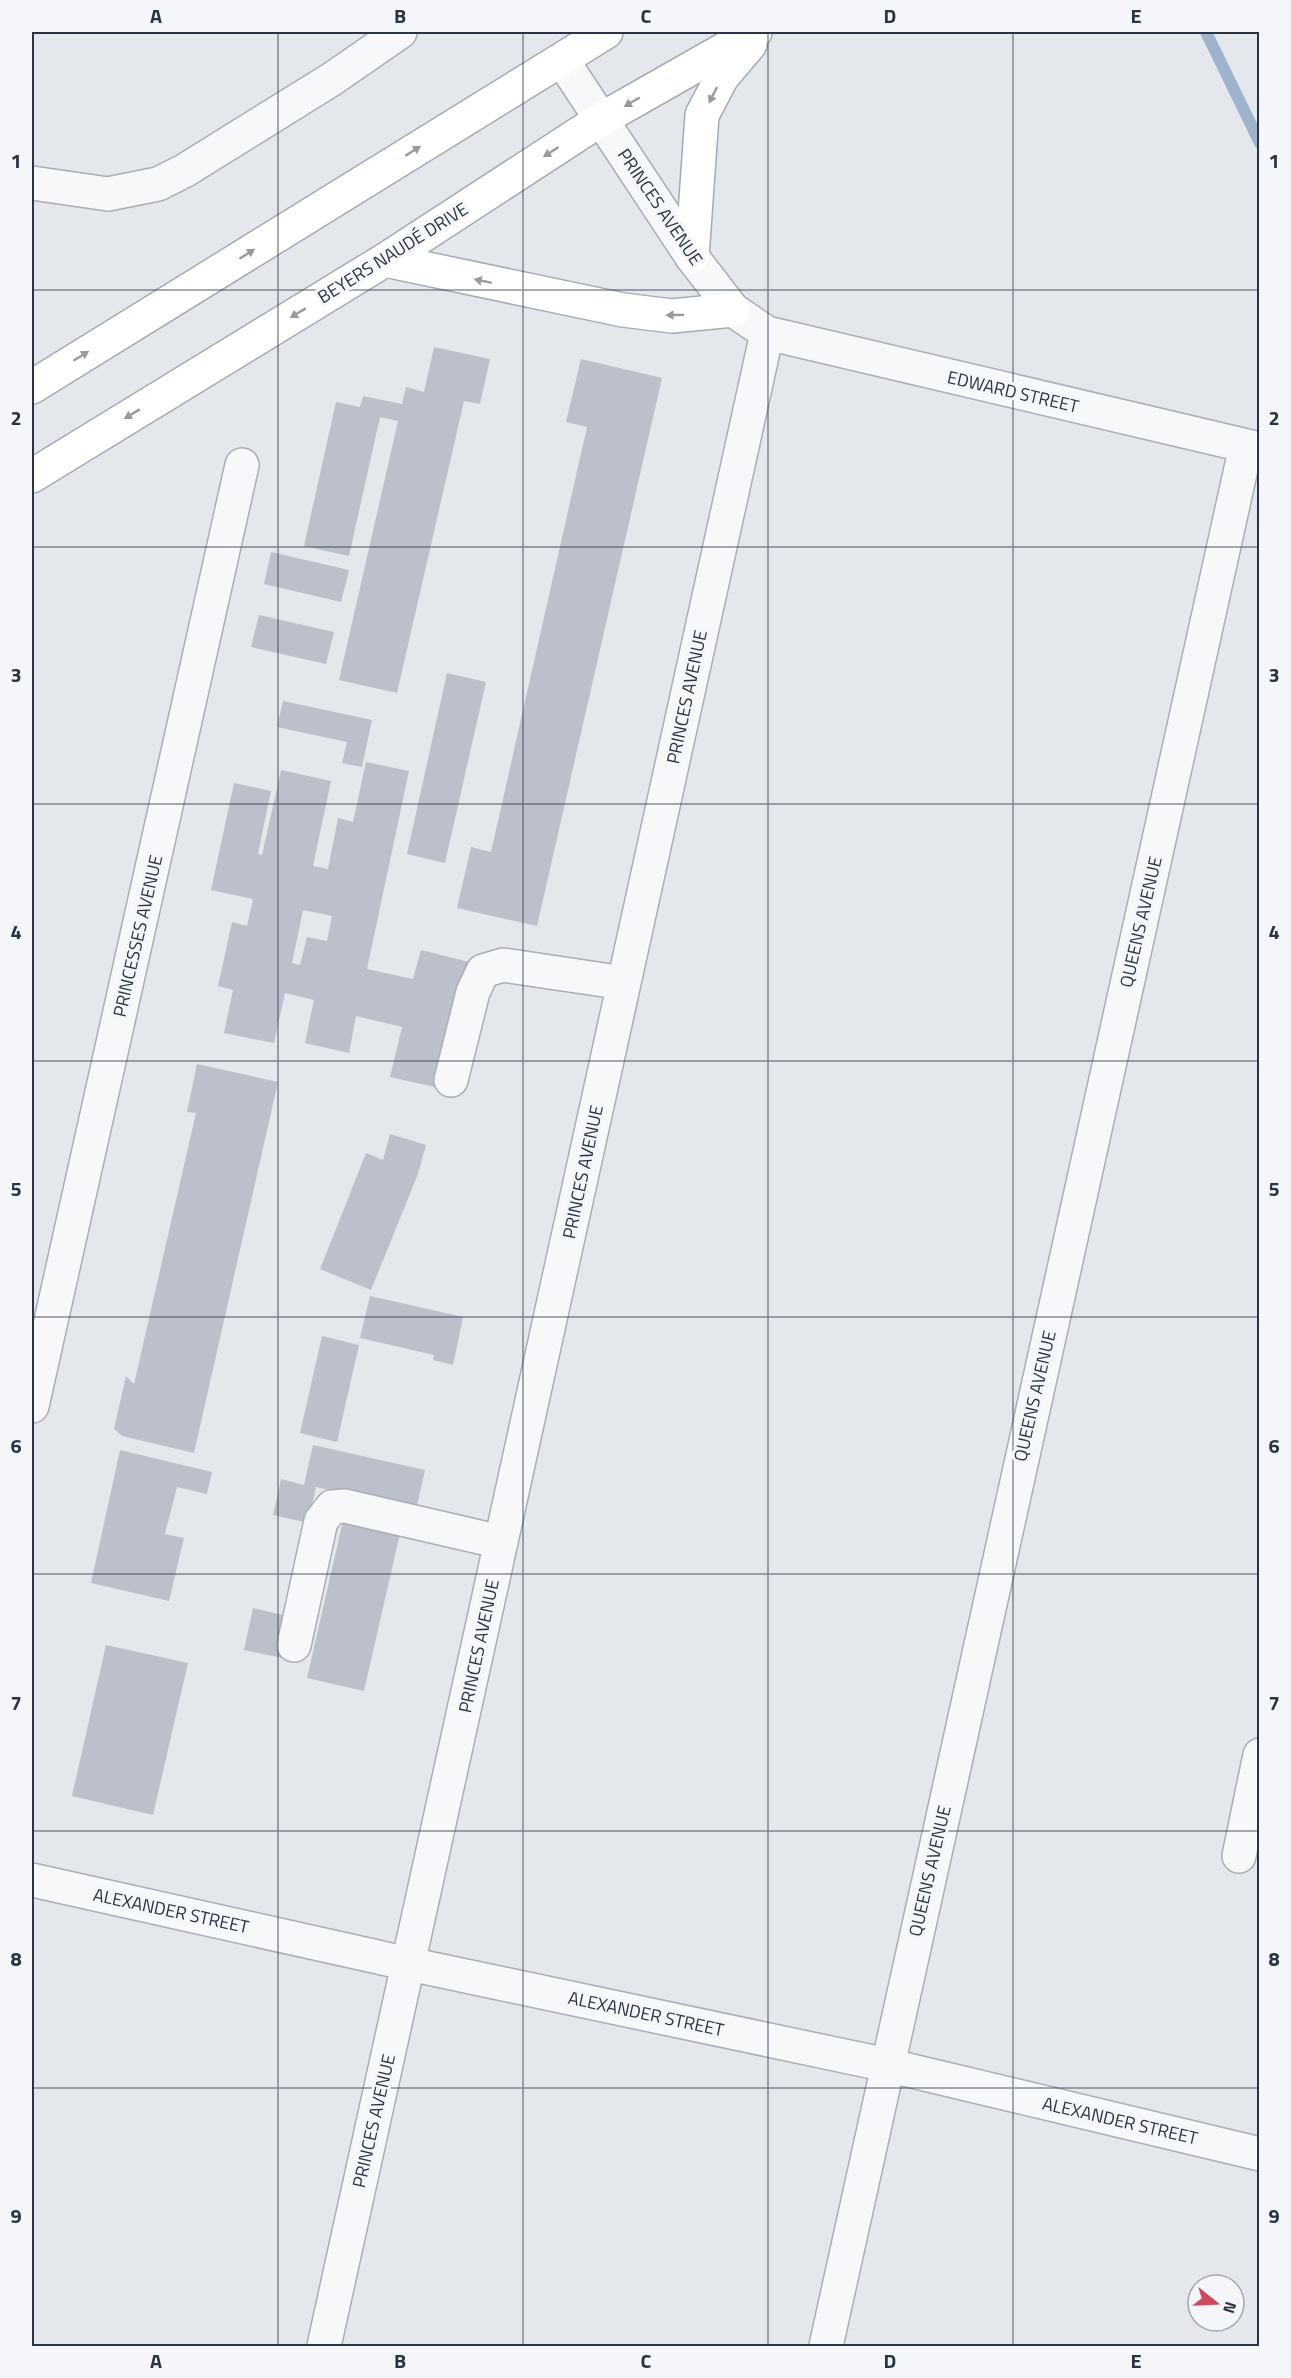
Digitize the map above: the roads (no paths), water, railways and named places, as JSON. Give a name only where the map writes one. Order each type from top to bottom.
[{"type":"main road","points":[[32,387],[606,32]]},
{"type":"main road","name":"BEYERS NAUDÉ DRIVE","points":[[32,476],[386,260],[600,120],[755,32]]},
{"type":"main road","points":[[692,257],[702,115],[722,77],[760,32]]},
{"type":"main road","points":[[386,260],[623,310],[672,316],[733,310]]},
{"type":"street","points":[[32,183],[108,194],[158,184],[184,171],[332,79],[400,32]]},
{"type":"street","name":"PRINCES AVENUE","points":[[324,2346],[767,333],[733,310],[692,257],[562,60]]},
{"type":"street","name":"EDWARD STREET","points":[[767,333],[1253,448]]},
{"type":"street","name":"QUEENS AVENUE","points":[[826,2346],[887,2065],[1253,448]]},
{"type":"street","name":"PRINCESSES AVENUE","points":[[32,1406],[242,465]]},
{"type":"street","points":[[451,1080],[473,992],[483,971],[503,965],[624,983]]},
{"type":"street","points":[[294,1645],[321,1521],[332,1507],[345,1506],[501,1542]]},
{"type":"street","points":[[1239,1856],[1260,1755]]},
{"type":"street","name":"ALEXANDER STREET","points":[[32,1880],[409,1964],[887,2065],[1260,2154]]},
{"type":"waterway","points":[[1206,32],[1260,143]]}]
